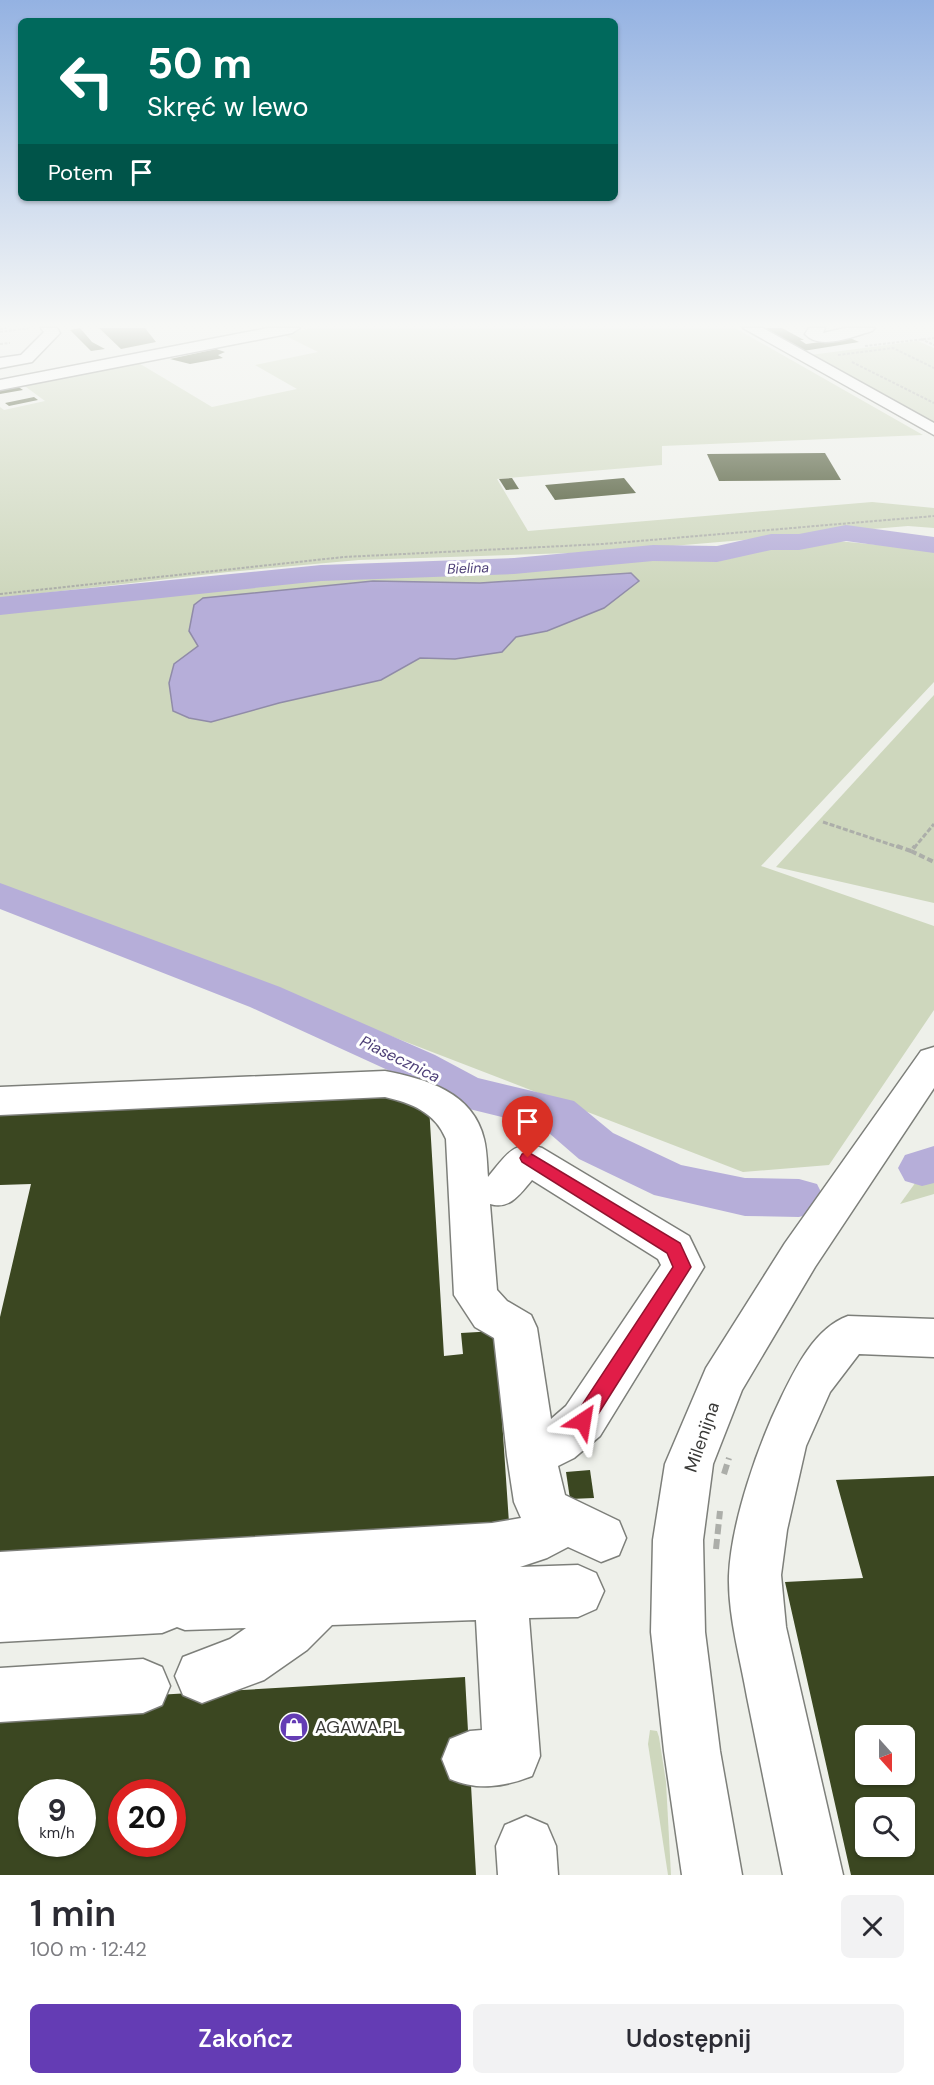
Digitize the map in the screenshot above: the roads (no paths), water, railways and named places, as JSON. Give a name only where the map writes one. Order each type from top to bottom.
[{"type":"street","points":[[908,416],[934,430]]},
{"type":"street","name":"Milenijna","points":[[712,1875],[692,1751],[678,1632],[678,1540],[689,1464],[722,1382],[801,1255],[934,1059]]},
{"type":"street","points":[[0,1101],[385,1084],[406,1088],[445,1106],[459,1122],[465,1139],[476,1295],[491,1314],[515,1328],[539,1502],[549,1514],[585,1529],[492,1548],[0,1577]]},
{"type":"street","points":[[499,1191],[528,1158],[674,1248],[682,1267],[583,1421],[557,1443],[531,1456]]},
{"type":"street","points":[[813,1875],[760,1627],[755,1575],[762,1530],[782,1446],[813,1378],[848,1335],[934,1338]]},
{"type":"street","points":[[0,1616],[321,1599],[578,1591]]},
{"type":"street","points":[[470,1759],[512,1756],[501,1593]]},
{"type":"street","points":[[202,1676],[245,1661],[288,1631],[321,1599]]},
{"type":"street","points":[[0,1695],[143,1686]]},
{"type":"waterway","name":"Bielina","points":[[0,606],[321,573],[514,566],[653,553],[717,554],[771,542],[799,542],[846,533],[934,545]]},
{"type":"waterway","name":"Piasecznica","points":[[0,895],[265,997],[419,1066],[465,1092],[557,1113],[596,1146],[671,1182],[745,1197],[799,1198]]},
{"type":"waterway","name":"Piasecznica","points":[[922,1168],[934,1164]]},
{"type":"place","name":"AGAWA.PL","points":[[294,1727]]}]
